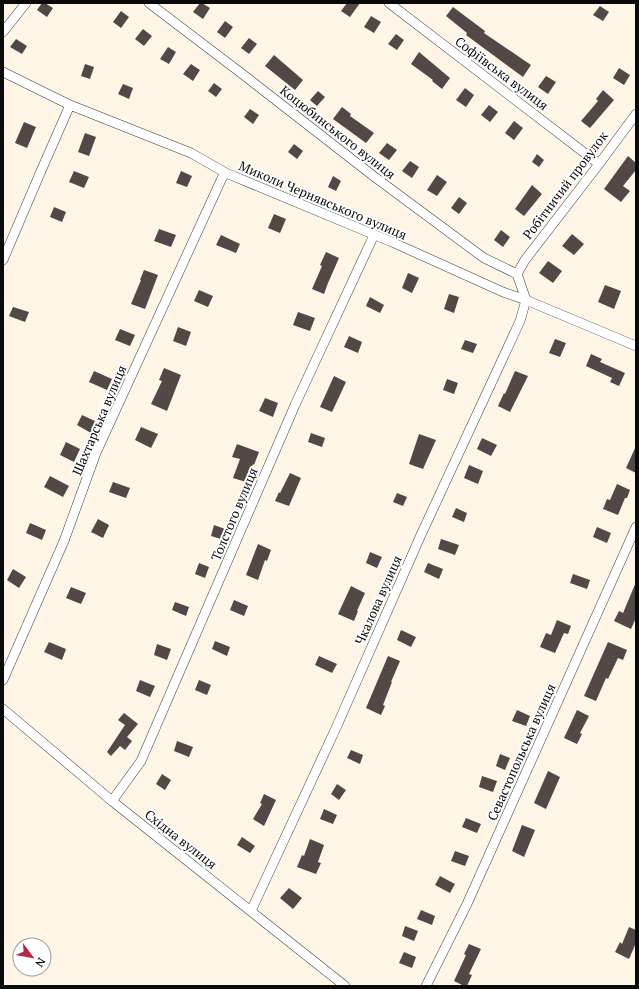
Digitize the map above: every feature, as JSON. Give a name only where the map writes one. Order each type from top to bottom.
[{"type":"street","points":[[3,32],[26,3]]},
{"type":"street","name":"Коцюбинського вулиця","points":[[149,3],[376,178],[484,258],[517,274]]},
{"type":"street","name":"Софіївська вулиця","points":[[389,3],[599,164]]},
{"type":"street","name":"Миколи Чернявського вулиця","points":[[3,72],[70,105],[191,153],[226,173],[392,242],[503,292],[526,300],[636,346]]},
{"type":"street","points":[[3,260],[70,105]]},
{"type":"street","name":"Робітничий провулок","points":[[517,274],[525,260],[636,114]]},
{"type":"street","name":"Шахтарська вулиця","points":[[3,680],[64,540],[96,453],[222,178],[226,173]]},
{"type":"street","name":"Толстого вулиця","points":[[112,801],[141,760],[295,406],[374,235]]},
{"type":"street","points":[[517,274],[526,300]]},
{"type":"street","name":"Чкалова вулиця","points":[[251,911],[336,728],[420,537],[520,321],[526,300]]},
{"type":"street","name":"Севастопольська вулиця","points":[[426,986],[467,904],[636,527]]},
{"type":"street","name":"Східна вулиця","points":[[3,709],[112,801],[346,986]]},
{"type":"building","points":[[42,3],[45,3],[53,8],[47,17],[37,10]]},
{"type":"building","points":[[200,3],[210,8],[203,19],[193,12]]},
{"type":"building","points":[[347,3],[360,3],[350,17],[341,11]]},
{"type":"building","points":[[600,6],[609,12],[603,21],[593,15]]},
{"type":"building","points":[[453,7],[485,31],[484,33],[531,65],[523,77],[466,35],[467,33],[446,16]]},
{"type":"building","points":[[121,11],[129,17],[121,28],[113,22]]},
{"type":"building","points":[[371,16],[381,22],[374,33],[364,27]]},
{"type":"building","points":[[225,21],[233,27],[225,38],[217,32]]},
{"type":"building","points":[[143,29],[152,36],[144,46],[135,39]]},
{"type":"building","points":[[396,34],[404,40],[397,50],[388,44]]},
{"type":"building","points":[[249,38],[257,44],[249,54],[241,48]]},
{"type":"building","points":[[16,39],[27,46],[22,54],[10,47]]},
{"type":"building","points":[[168,47],[176,52],[169,64],[160,59]]},
{"type":"building","points":[[419,52],[450,78],[442,89],[432,81],[433,80],[411,64]]},
{"type":"building","points":[[274,55],[303,80],[295,90],[265,66]]},
{"type":"building","points":[[85,64],[94,67],[90,79],[81,76]]},
{"type":"building","points":[[191,64],[200,70],[193,81],[183,74]]},
{"type":"building","points":[[619,68],[630,75],[624,85],[613,78]]},
{"type":"building","points":[[546,76],[556,82],[548,94],[538,87]]},
{"type":"building","points":[[214,83],[222,89],[216,97],[208,91]]},
{"type":"building","points":[[123,84],[133,88],[129,99],[118,94]]},
{"type":"building","points":[[465,88],[474,95],[466,107],[456,100]]},
{"type":"building","points":[[603,90],[614,100],[590,128],[581,121],[598,101],[596,99]]},
{"type":"building","points":[[318,91],[325,97],[317,106],[310,100]]},
{"type":"building","points":[[489,105],[498,112],[490,122],[481,115]]},
{"type":"building","points":[[342,107],[351,114],[350,116],[374,133],[366,143],[333,119]]},
{"type":"building","points":[[250,109],[259,115],[253,124],[244,117]]},
{"type":"building","points":[[514,121],[523,128],[514,140],[505,133]]},
{"type":"building","points":[[24,122],[36,127],[27,148],[15,143]]},
{"type":"building","points":[[85,133],[96,137],[89,156],[78,152]]},
{"type":"building","points":[[387,143],[397,150],[389,160],[379,153]]},
{"type":"building","points":[[294,144],[303,151],[297,159],[288,152]]},
{"type":"building","points":[[537,154],[544,160],[539,167],[532,162]]},
{"type":"building","points":[[628,156],[636,163],[636,170],[623,186],[630,191],[621,202],[604,189]]},
{"type":"building","points":[[410,161],[419,167],[412,178],[402,171]]},
{"type":"building","points":[[74,171],[89,177],[84,188],[69,182]]},
{"type":"building","points":[[181,171],[192,176],[187,187],[176,183]]},
{"type":"building","points":[[437,175],[447,182],[437,196],[427,190]]},
{"type":"building","points":[[333,176],[341,181],[336,191],[328,187]]},
{"type":"building","points":[[532,185],[542,194],[524,216],[515,209]]},
{"type":"building","points":[[459,197],[467,203],[459,214],[451,208]]},
{"type":"building","points":[[54,207],[66,212],[62,222],[50,217]]},
{"type":"building","points":[[274,214],[286,219],[280,233],[268,228]]},
{"type":"building","points":[[159,229],[176,235],[171,247],[154,241]]},
{"type":"building","points":[[501,230],[510,237],[503,247],[494,240]]},
{"type":"building","points":[[572,234],[584,244],[574,255],[562,246]]},
{"type":"building","points":[[221,235],[240,244],[236,253],[216,245]]},
{"type":"building","points":[[326,252],[339,258],[324,294],[312,289],[322,266],[320,265]]},
{"type":"building","points":[[548,261],[562,271],[553,283],[539,273]]},
{"type":"building","points":[[144,270],[158,275],[145,309],[131,304]]},
{"type":"building","points":[[408,273],[419,278],[412,293],[402,288]]},
{"type":"building","points":[[605,285],[621,291],[614,309],[598,302]]},
{"type":"building","points":[[199,290],[213,296],[208,307],[194,301]]},
{"type":"building","points":[[449,294],[459,297],[454,313],[444,309]]},
{"type":"building","points":[[370,297],[384,305],[380,313],[366,306]]},
{"type":"building","points":[[13,307],[29,312],[25,322],[9,316]]},
{"type":"building","points":[[298,312],[315,318],[310,331],[293,325]]},
{"type":"building","points":[[178,327],[191,332],[186,346],[173,341]]},
{"type":"building","points":[[120,329],[135,335],[130,346],[115,340]]},
{"type":"building","points":[[349,336],[362,342],[358,353],[344,347]]},
{"type":"building","points":[[555,339],[566,343],[560,357],[549,353]]},
{"type":"building","points":[[465,340],[477,344],[473,353],[461,349]]},
{"type":"building","points":[[591,354],[602,359],[600,362],[625,373],[619,386],[610,382],[612,378],[586,366]]},
{"type":"building","points":[[164,368],[181,375],[167,411],[151,404],[162,381],[159,380]]},
{"type":"building","points":[[94,371],[112,379],[107,390],[89,382]]},
{"type":"building","points":[[515,371],[528,376],[510,412],[498,406]]},
{"type":"building","points":[[334,376],[346,382],[332,412],[320,407]]},
{"type":"building","points":[[447,379],[458,383],[454,394],[443,390]]},
{"type":"building","points":[[265,398],[278,403],[273,417],[259,411]]},
{"type":"building","points":[[82,415],[97,422],[91,433],[77,425]]},
{"type":"building","points":[[141,427],[158,434],[151,448],[135,440]]},
{"type":"building","points":[[311,433],[325,438],[322,447],[308,442]]},
{"type":"building","points":[[419,434],[436,440],[423,469],[409,464]]},
{"type":"building","points":[[482,438],[497,445],[491,456],[477,449]]},
{"type":"building","points":[[66,442],[80,449],[74,462],[60,455]]},
{"type":"building","points":[[237,444],[259,452],[246,482],[233,478],[240,459],[232,457]]},
{"type":"building","points":[[636,446],[636,473],[626,468]]},
{"type":"building","points":[[469,465],[483,471],[478,484],[464,478]]},
{"type":"building","points":[[290,473],[301,478],[289,506],[275,501]]},
{"type":"building","points":[[50,476],[69,486],[63,497],[44,487]]},
{"type":"building","points":[[113,482],[130,488],[126,498],[109,492]]},
{"type":"building","points":[[617,484],[630,490],[618,515],[603,509],[607,499],[610,500]]},
{"type":"building","points":[[397,493],[407,497],[403,506],[393,502]]},
{"type":"building","points":[[456,508],[467,513],[464,522],[452,517]]},
{"type":"building","points":[[98,519],[109,525],[103,538],[91,532]]},
{"type":"building","points":[[30,523],[46,530],[42,540],[26,533]]},
{"type":"building","points":[[214,525],[225,529],[221,539],[211,536]]},
{"type":"building","points":[[597,527],[611,533],[607,543],[593,537]]},
{"type":"building","points":[[441,539],[459,545],[455,555],[438,549]]},
{"type":"building","points":[[258,544],[271,550],[267,561],[265,560],[258,580],[246,575]]},
{"type":"building","points":[[370,552],[382,557],[377,568],[366,563]]},
{"type":"building","points":[[199,563],[209,567],[205,578],[195,574]]},
{"type":"building","points":[[428,563],[443,569],[439,579],[424,572]]},
{"type":"building","points":[[13,569],[26,577],[19,588],[7,580]]},
{"type":"building","points":[[573,574],[590,580],[587,589],[570,583]]},
{"type":"building","points":[[636,582],[636,618],[631,629],[614,621],[619,611],[623,613]]},
{"type":"building","points":[[351,586],[365,593],[354,621],[338,614]]},
{"type":"building","points":[[71,587],[86,593],[81,604],[66,598]]},
{"type":"building","points":[[234,600],[248,606],[244,616],[230,610]]},
{"type":"building","points":[[175,602],[189,607],[186,616],[172,610]]},
{"type":"building","points":[[557,620],[571,626],[568,634],[564,633],[555,653],[540,647],[546,633],[551,635]]},
{"type":"building","points":[[401,630],[416,637],[411,647],[397,640]]},
{"type":"building","points":[[215,641],[230,647],[227,656],[212,649]]},
{"type":"building","points":[[49,642],[66,649],[62,660],[44,652]]},
{"type":"building","points":[[608,642],[627,650],[623,660],[618,658],[608,679],[606,678],[596,701],[584,696]]},
{"type":"building","points":[[157,644],[171,649],[167,660],[154,655]]},
{"type":"building","points":[[319,656],[337,664],[332,673],[315,665]]},
{"type":"building","points":[[388,656],[400,661],[391,682],[383,705],[385,706],[381,715],[366,708]]},
{"type":"building","points":[[140,680],[155,686],[150,697],[136,691]]},
{"type":"building","points":[[199,680],[211,685],[207,695],[195,690]]},
{"type":"building","points":[[517,710],[530,716],[526,726],[512,721]]},
{"type":"building","points":[[577,710],[589,716],[580,733],[582,734],[577,744],[564,738]]},
{"type":"building","points":[[124,713],[138,724],[127,737],[132,741],[125,750],[120,746],[111,756],[107,752],[125,725],[118,720]]},
{"type":"building","points":[[177,741],[193,747],[189,757],[174,751]]},
{"type":"building","points":[[351,750],[363,755],[360,764],[347,758]]},
{"type":"building","points":[[500,754],[510,758],[505,770],[496,766]]},
{"type":"building","points":[[548,771],[560,777],[546,809],[534,803]]},
{"type":"building","points":[[162,774],[171,780],[165,790],[156,784]]},
{"type":"building","points":[[482,776],[497,781],[493,792],[479,787]]},
{"type":"building","points":[[337,784],[346,790],[339,800],[331,794]]},
{"type":"building","points":[[264,794],[276,800],[264,826],[253,819],[262,804],[260,803]]},
{"type":"building","points":[[324,809],[337,815],[333,824],[320,819]]},
{"type":"building","points":[[466,818],[481,824],[477,833],[462,827]]},
{"type":"building","points":[[522,825],[535,830],[524,857],[512,851]]},
{"type":"building","points":[[242,837],[255,846],[250,853],[237,845]]},
{"type":"building","points":[[310,839],[324,845],[318,862],[321,863],[316,874],[297,867],[302,855],[304,856]]},
{"type":"building","points":[[455,851],[469,856],[465,866],[451,861]]},
{"type":"building","points":[[440,876],[455,884],[450,893],[435,885]]},
{"type":"building","points":[[289,888],[302,898],[293,909],[280,898]]},
{"type":"building","points":[[421,910],[435,916],[432,925],[417,919]]},
{"type":"building","points":[[405,926],[418,931],[414,941],[402,936]]},
{"type":"building","points":[[629,927],[636,930],[636,943],[629,959],[615,952],[620,942],[622,944]]},
{"type":"building","points":[[469,944],[481,949],[469,974],[472,975],[467,986],[464,986],[454,981],[466,955],[464,954]]},
{"type":"building","points":[[404,952],[416,957],[412,968],[399,963]]}]
